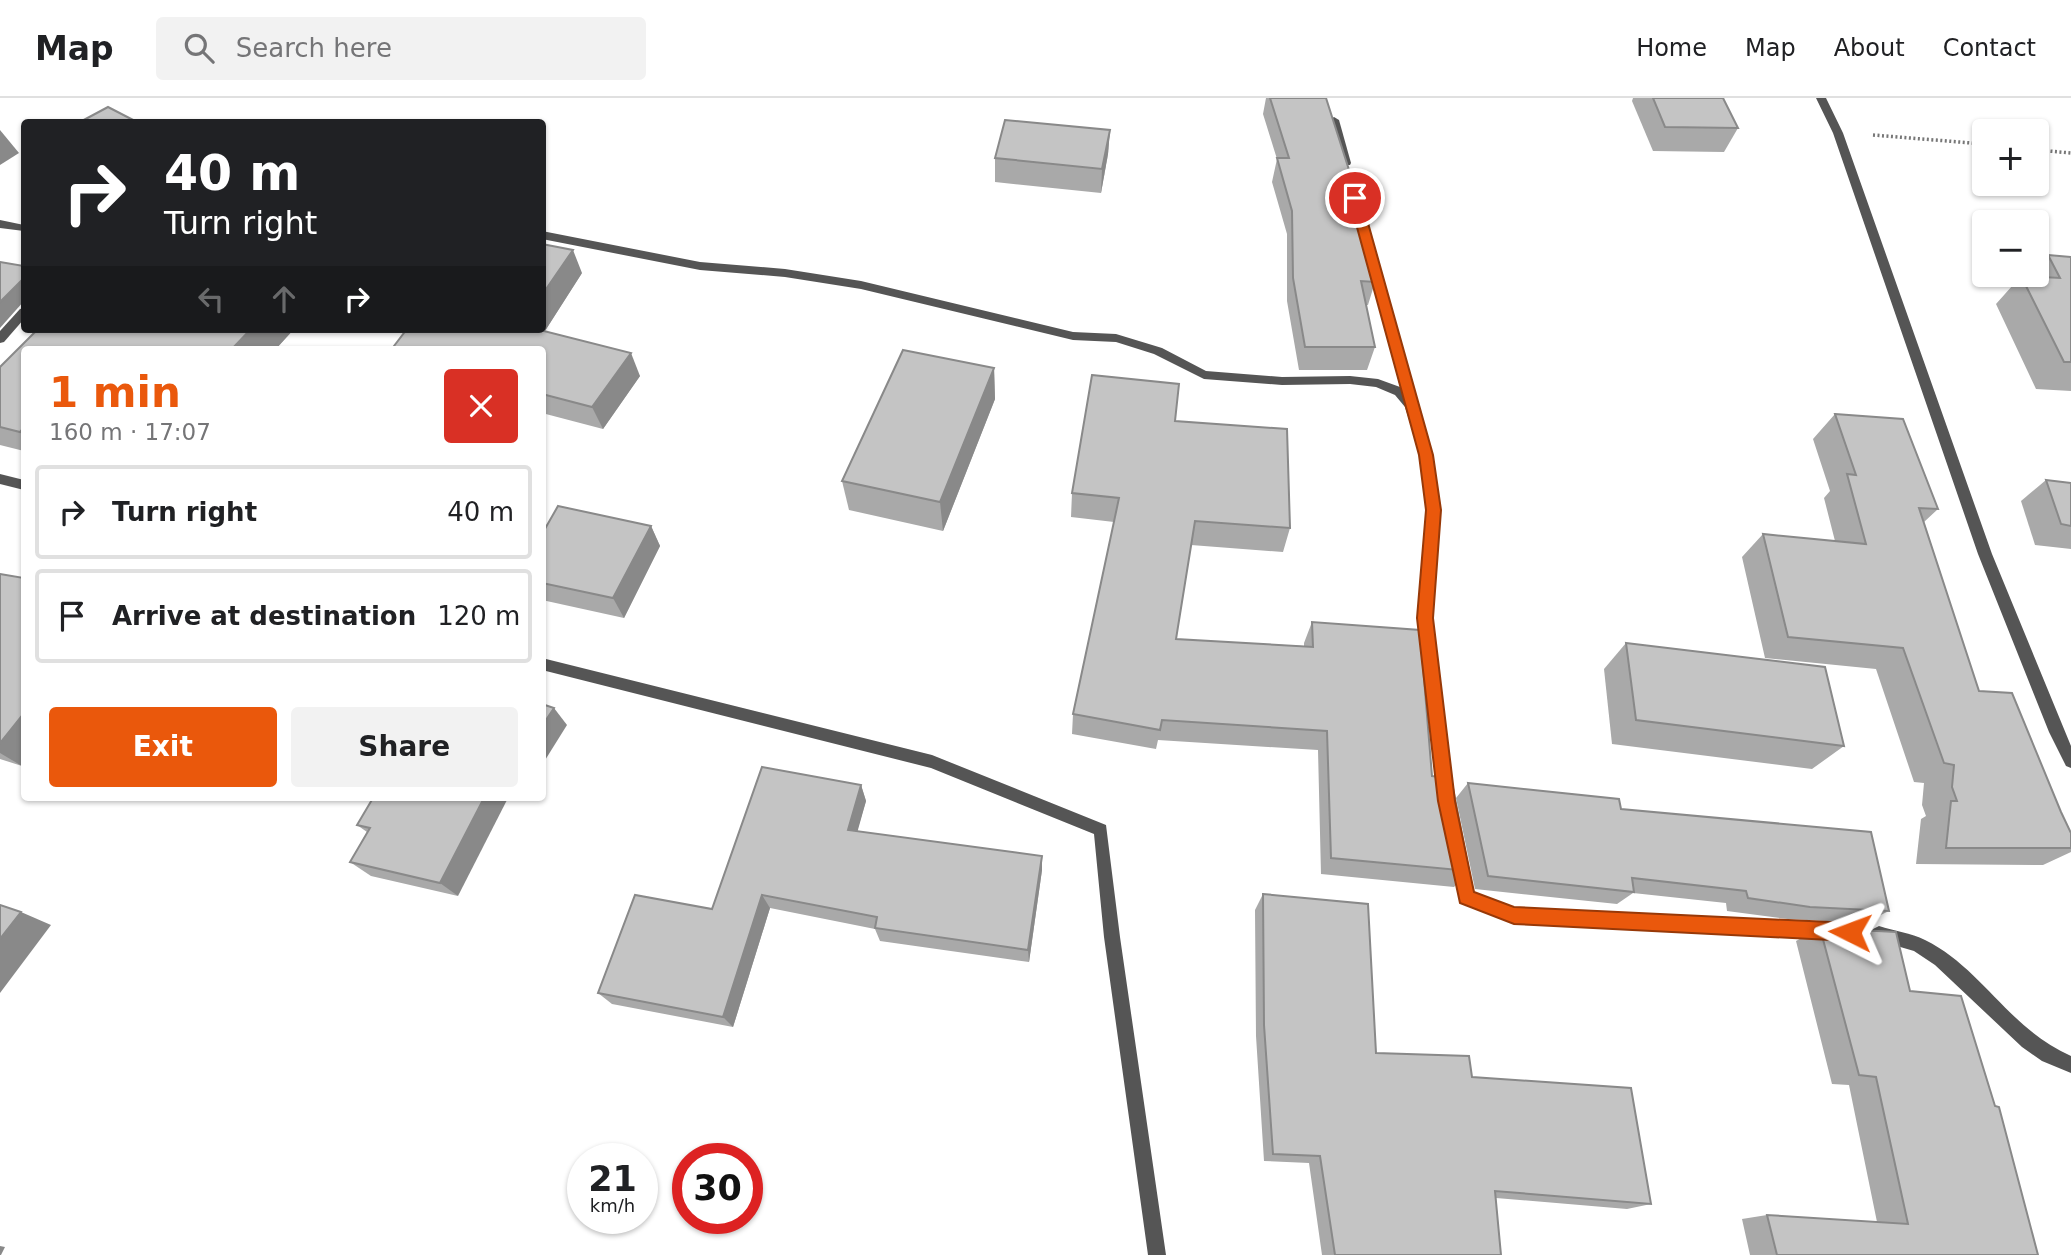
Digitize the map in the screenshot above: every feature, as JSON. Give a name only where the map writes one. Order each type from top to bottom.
[{"type":"street","points":[[1821,98],[1838,133],[1985,554],[2056,732],[2071,761]]},
{"type":"street","points":[[1334,120],[1348,172]]},
{"type":"street","points":[[0,225],[21,228]]},
{"type":"street","points":[[546,237],[700,266],[785,273],[861,285],[1073,336],[1116,338],[1158,351],[1205,376],[1378,383],[1399,392],[1410,405]]},
{"type":"street","points":[[1365,237],[1426,455],[1433,510],[1425,618],[1450,815]]},
{"type":"street","points":[[0,339],[21,315]]},
{"type":"street","points":[[0,479],[21,484]]},
{"type":"street","points":[[546,665],[932,761],[1101,830],[1112,937],[1157,1255]]},
{"type":"street","points":[[1455,842],[1466,897],[1514,916],[1857,932],[1878,934],[1920,946],[1948,966],[2019,1037],[2071,1065]]},
{"type":"path","points":[[1838,133],[1972,143]]},
{"type":"path","points":[[2049,151],[2071,153]]},
{"type":"building","points":[[1270,98],[1326,98],[1373,245],[1375,282],[1361,281],[1375,347],[1305,347],[1293,278],[1292,211],[1277,158],[1289,158]]},
{"type":"building","points":[[1653,98],[1723,98],[1738,128],[1665,127]]},
{"type":"building","points":[[108,107],[131,119],[86,119]]},
{"type":"building","points":[[1005,120],[1110,130],[1102,169],[995,158]]},
{"type":"building","points":[[546,245],[573,250],[546,289]]},
{"type":"building","points":[[2049,255],[2071,257],[2071,362],[2064,362],[2026,287],[2049,287],[2049,277],[2060,278]]},
{"type":"building","points":[[0,262],[21,266],[21,281],[0,302]]},
{"type":"building","points":[[546,332],[631,353],[592,407],[546,395],[546,346],[394,346],[404,333]]},
{"type":"building","points":[[34,333],[247,333],[235,346],[21,346]]},
{"type":"building","points":[[21,346],[20,432],[0,427],[0,367]]},
{"type":"building","points":[[903,350],[994,368],[940,502],[842,481]]},
{"type":"building","points":[[1092,375],[1179,384],[1175,421],[1287,429],[1290,528],[1195,521],[1176,639],[1313,647],[1312,622],[1420,630],[1432,776],[1451,778],[1469,871],[1331,858],[1327,731],[1162,720],[1160,730],[1073,714],[1119,498],[1072,493]]},
{"type":"building","points":[[1835,414],[1903,419],[1938,509],[1919,508],[1979,691],[2012,693],[2071,833],[2071,848],[1946,848],[1951,801],[1957,801],[1952,787],[1954,765],[1944,763],[1903,648],[1788,637],[1763,534],[1866,544],[1847,474],[1856,475]]},
{"type":"building","points":[[2046,480],[2071,483],[2071,526],[2061,524]]},
{"type":"building","points":[[558,506],[651,526],[613,598],[546,584],[546,527]]},
{"type":"building","points":[[0,574],[21,578],[21,717],[0,743]]},
{"type":"building","points":[[1626,643],[1825,667],[1844,746],[1636,720]]},
{"type":"building","points":[[546,705],[554,708],[546,720]]},
{"type":"building","points":[[762,767],[861,785],[848,830],[1042,856],[1028,950],[875,928],[877,917],[762,895],[723,1017],[598,993],[635,895],[712,909]]},
{"type":"building","points":[[1468,783],[1619,799],[1621,809],[1871,832],[1889,911],[1810,907],[1748,898],[1746,891],[1632,878],[1634,892],[1488,876]]},
{"type":"building","points":[[371,801],[482,801],[440,883],[350,862],[370,828],[357,825]]},
{"type":"building","points":[[1263,894],[1368,904],[1376,1053],[1469,1056],[1472,1077],[1631,1088],[1651,1204],[1495,1191],[1501,1255],[1335,1255],[1320,1156],[1273,1154],[1264,1025]]},
{"type":"building","points":[[0,905],[21,912],[0,939]]},
{"type":"building","points":[[1820,928],[1896,932],[1910,991],[1961,996],[1995,1106],[1999,1107],[2038,1255],[1777,1255],[1767,1215],[1908,1224],[1876,1077],[1859,1075]]},
{"type":"route","points":[[1355,198],[1410,405],[1426,455],[1433,510],[1427,562],[1425,618],[1447,801],[1466,897],[1514,916],[1850,932]]}]
